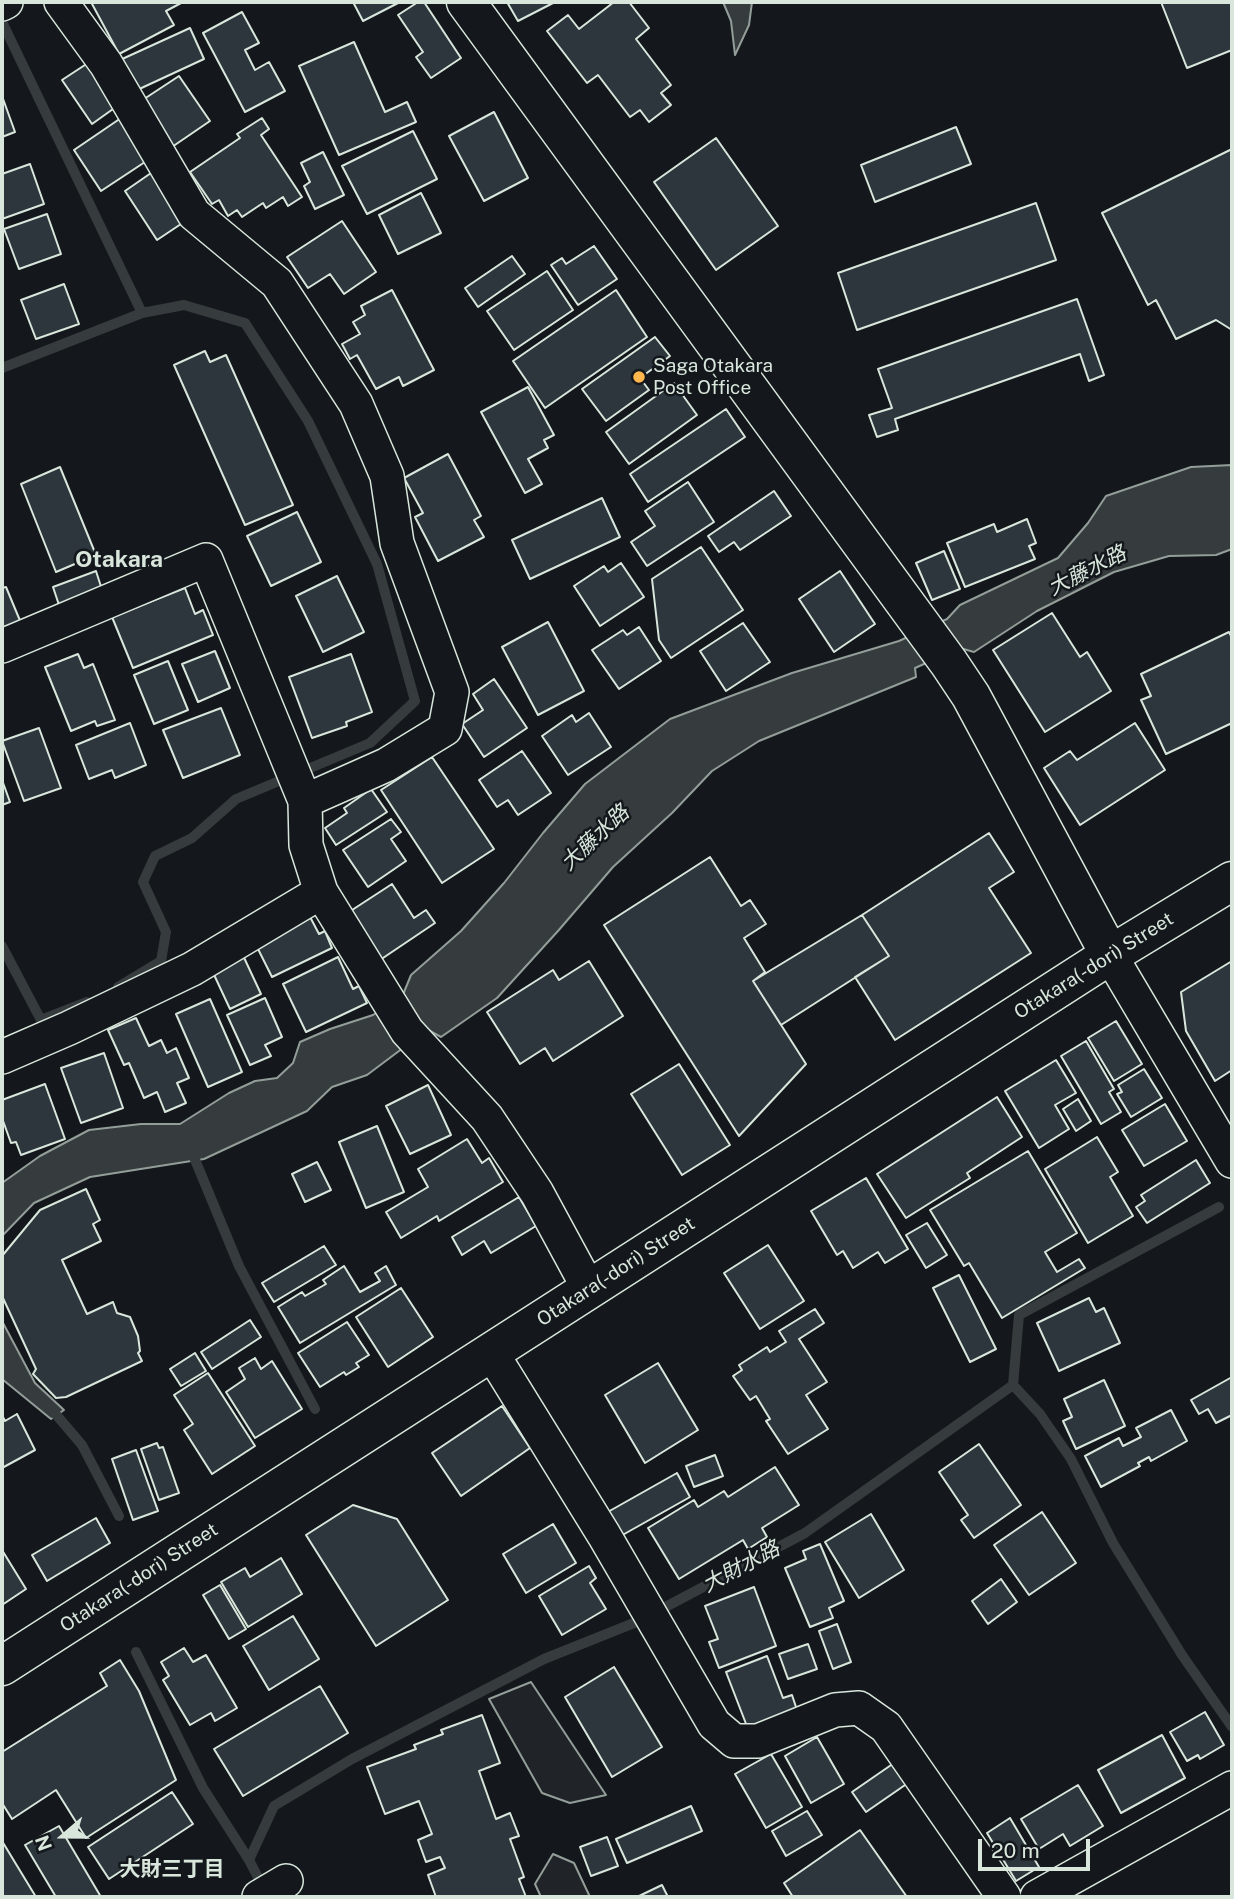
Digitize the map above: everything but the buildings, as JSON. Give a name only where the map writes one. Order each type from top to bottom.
[{"type":"main road","points":[[466,2],[949,663],[971,696],[1110,955]]},
{"type":"main road","name":"Otakara(-dori) Street","points":[[2,1666],[1110,955],[1232,881]]},
{"type":"street","points":[[61,2],[106,64],[194,214],[277,283],[356,404],[387,476],[397,543],[452,692],[445,729],[386,765],[299,784]]},
{"type":"street","points":[[2,646],[206,560],[299,784],[306,845],[321,892],[407,1031],[487,1118],[537,1193],[589,1289]]},
{"type":"street","points":[[2,1057],[192,969],[321,892]]},
{"type":"street","points":[[1110,955],[1232,1161]]},
{"type":"street","points":[[491,1352],[714,1724],[734,1741],[758,1741],[835,1710],[859,1708],[886,1727],[1004,1897]]},
{"type":"street","points":[[1037,1897],[1232,1788]]},
{"type":"shaded area","points":[[531,1682],[606,1795],[570,1803],[542,1793],[489,1699]]},
{"type":"shaded area","points":[[553,1854],[574,1863],[590,1897],[541,1897],[535,1884]]},
{"type":"water","points":[[723,2],[752,2],[749,25],[735,55],[731,21]]},
{"type":"water","name":"大藤水路","points":[[1232,465],[1232,549],[1216,555],[1169,556],[1114,572],[1037,611],[974,652],[960,648],[915,668],[916,677],[759,741],[712,771],[672,813],[613,867],[497,998],[441,1037],[421,1026],[403,1048],[367,1075],[332,1087],[307,1111],[204,1159],[90,1177],[34,1203],[2,1236],[2,1183],[40,1156],[89,1130],[141,1124],[180,1124],[229,1093],[255,1081],[277,1078],[293,1063],[300,1042],[373,1015],[402,997],[411,975],[461,931],[585,784],[670,719],[792,673],[899,641],[947,619],[960,605],[1058,558],[1088,523],[1106,496],[1191,467]]},
{"type":"water","points":[[2,1321],[35,1383],[64,1410],[51,1419],[2,1379]]},
{"type":"waterway","points":[[3,24],[142,313]]},
{"type":"waterway","points":[[2,368],[142,313],[184,305],[245,323],[308,421],[377,564],[415,701],[370,743],[236,799],[192,838],[155,856],[143,882],[166,932],[161,961],[118,987]]},
{"type":"waterway","points":[[2,946],[41,1020],[87,1002]]},
{"type":"waterway","points":[[191,1150],[239,1266],[315,1409]]},
{"type":"waterway","name":"大財水路","points":[[264,1889],[249,1860],[274,1806],[352,1759],[544,1659],[639,1621],[805,1533],[1013,1385],[1019,1315],[1219,1207]]},
{"type":"waterway","points":[[1013,1385],[1040,1414],[1071,1459],[1113,1543],[1182,1655],[1232,1727]]},
{"type":"waterway","points":[[47,1404],[82,1445],[119,1516]]},
{"type":"waterway","points":[[136,1652],[203,1788],[249,1860]]},
{"type":"place","name":"Saga Otakara Post Office","points":[[639,377]]},
{"type":"district","name":"Otakara","points":[[119,560]]},
{"type":"district","name":"大財三丁目","points":[[172,1870]]}]
